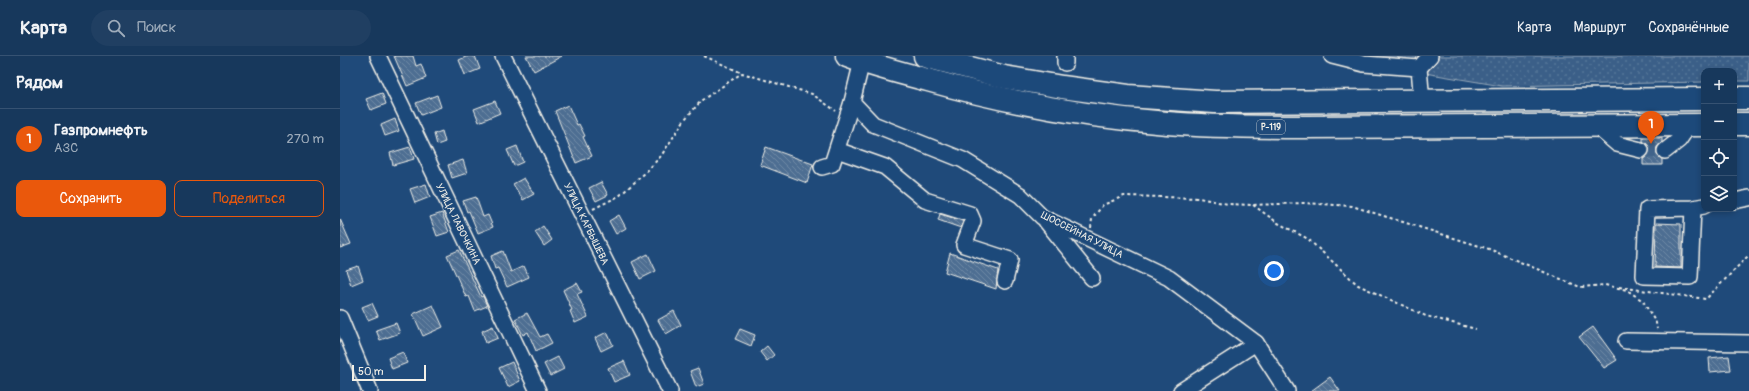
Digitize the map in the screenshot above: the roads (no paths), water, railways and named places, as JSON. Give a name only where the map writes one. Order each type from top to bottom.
[{"type":"highway","points":[[925,56],[1004,77],[1128,96],[1215,102],[1422,102],[1701,99]]},
{"type":"highway","name":"Р-119","points":[[854,59],[1014,102],[1092,115],[1166,123],[1240,127],[1306,128],[1697,125]]},
{"type":"highway","points":[[1737,98],[1749,98]]},
{"type":"highway","points":[[1737,124],[1749,124]]},
{"type":"street","name":"УЛИЦА ЛАВОЧКИНА","points":[[378,56],[538,391]]},
{"type":"street","name":"УЛИЦА КАРБЫШЕВА","points":[[503,56],[670,391]]},
{"type":"street","points":[[1332,56],[1364,64],[1419,68]]},
{"type":"street","points":[[1422,102],[1419,68],[1430,56]]},
{"type":"street","points":[[822,167],[832,164],[852,102],[854,59]]},
{"type":"street","name":"ШОССЕЙНАЯ УЛИЦА","points":[[852,102],[873,124],[963,160],[1020,195],[1042,217],[1169,278],[1256,343],[1288,391]]},
{"type":"street","points":[[1665,150],[1697,125]]},
{"type":"street","points":[[1596,126],[1617,144],[1641,150]]},
{"type":"street","points":[[837,150],[885,166],[925,200],[970,214],[973,221],[964,245],[1010,260],[1005,281]]},
{"type":"street","points":[[1737,200],[1749,198]]},
{"type":"street","points":[[1698,207],[1690,277],[1644,276],[1647,209],[1698,207]]},
{"type":"street","points":[[1042,217],[1092,278]]},
{"type":"street","points":[[340,318],[346,350],[370,391]]},
{"type":"street","points":[[1626,341],[1749,343]]},
{"type":"street","points":[[1181,391],[1256,343]]},
{"type":"tunnel","points":[[1641,150],[1665,151]]},
{"type":"place","name":"Газпромнефть","points":[[1651,144]]}]
